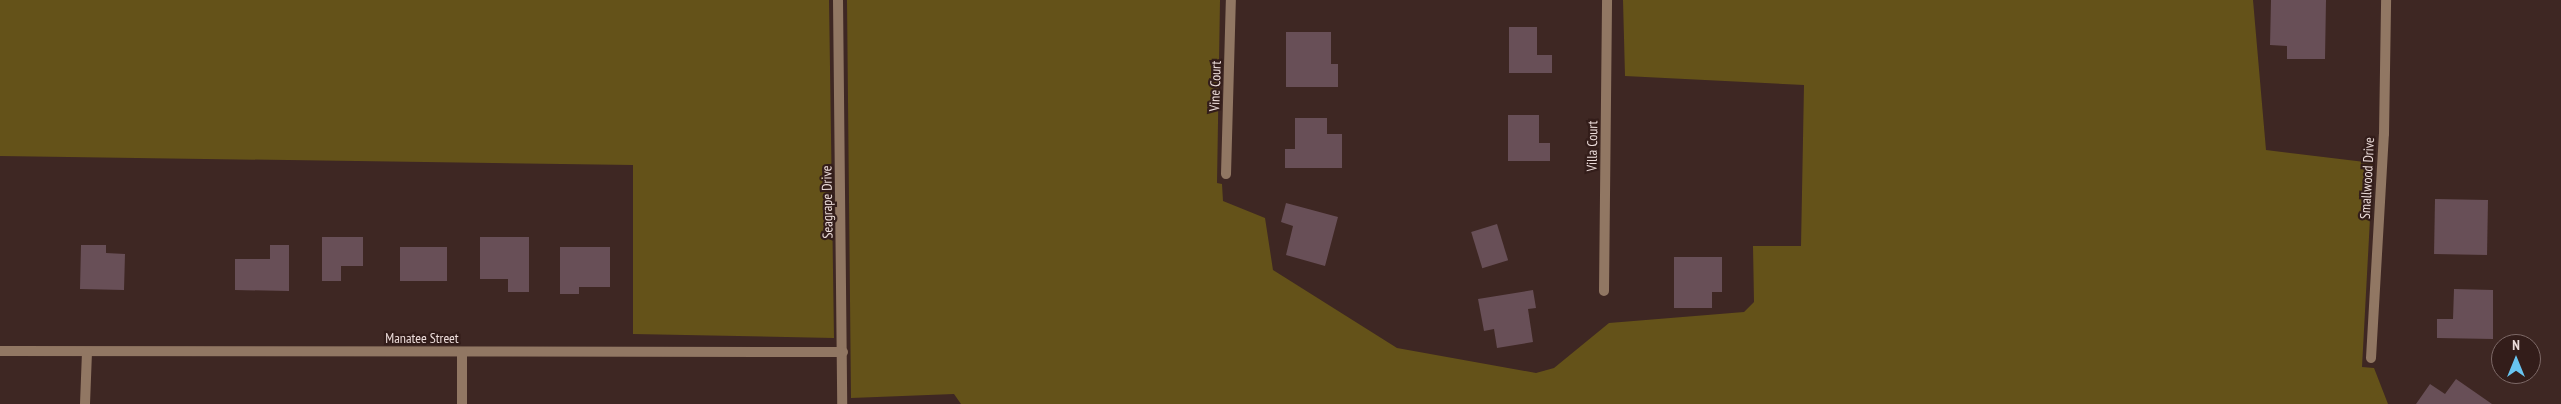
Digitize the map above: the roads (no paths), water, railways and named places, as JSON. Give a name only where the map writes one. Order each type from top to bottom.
[{"type":"street","name":"Seagrape Drive","points":[[838,0],[843,352],[842,404]]},
{"type":"street","name":"Vine Court","points":[[1226,174],[1231,0]]},
{"type":"street","name":"Villa Court","points":[[1604,291],[1607,0]]},
{"type":"street","name":"Smallwood Drive","points":[[2371,358],[2384,134],[2386,0]]},
{"type":"street","name":"Manatee Street","points":[[0,351],[843,352]]},
{"type":"street","points":[[85,404],[87,352]]},
{"type":"street","points":[[462,352],[462,404]]}]
